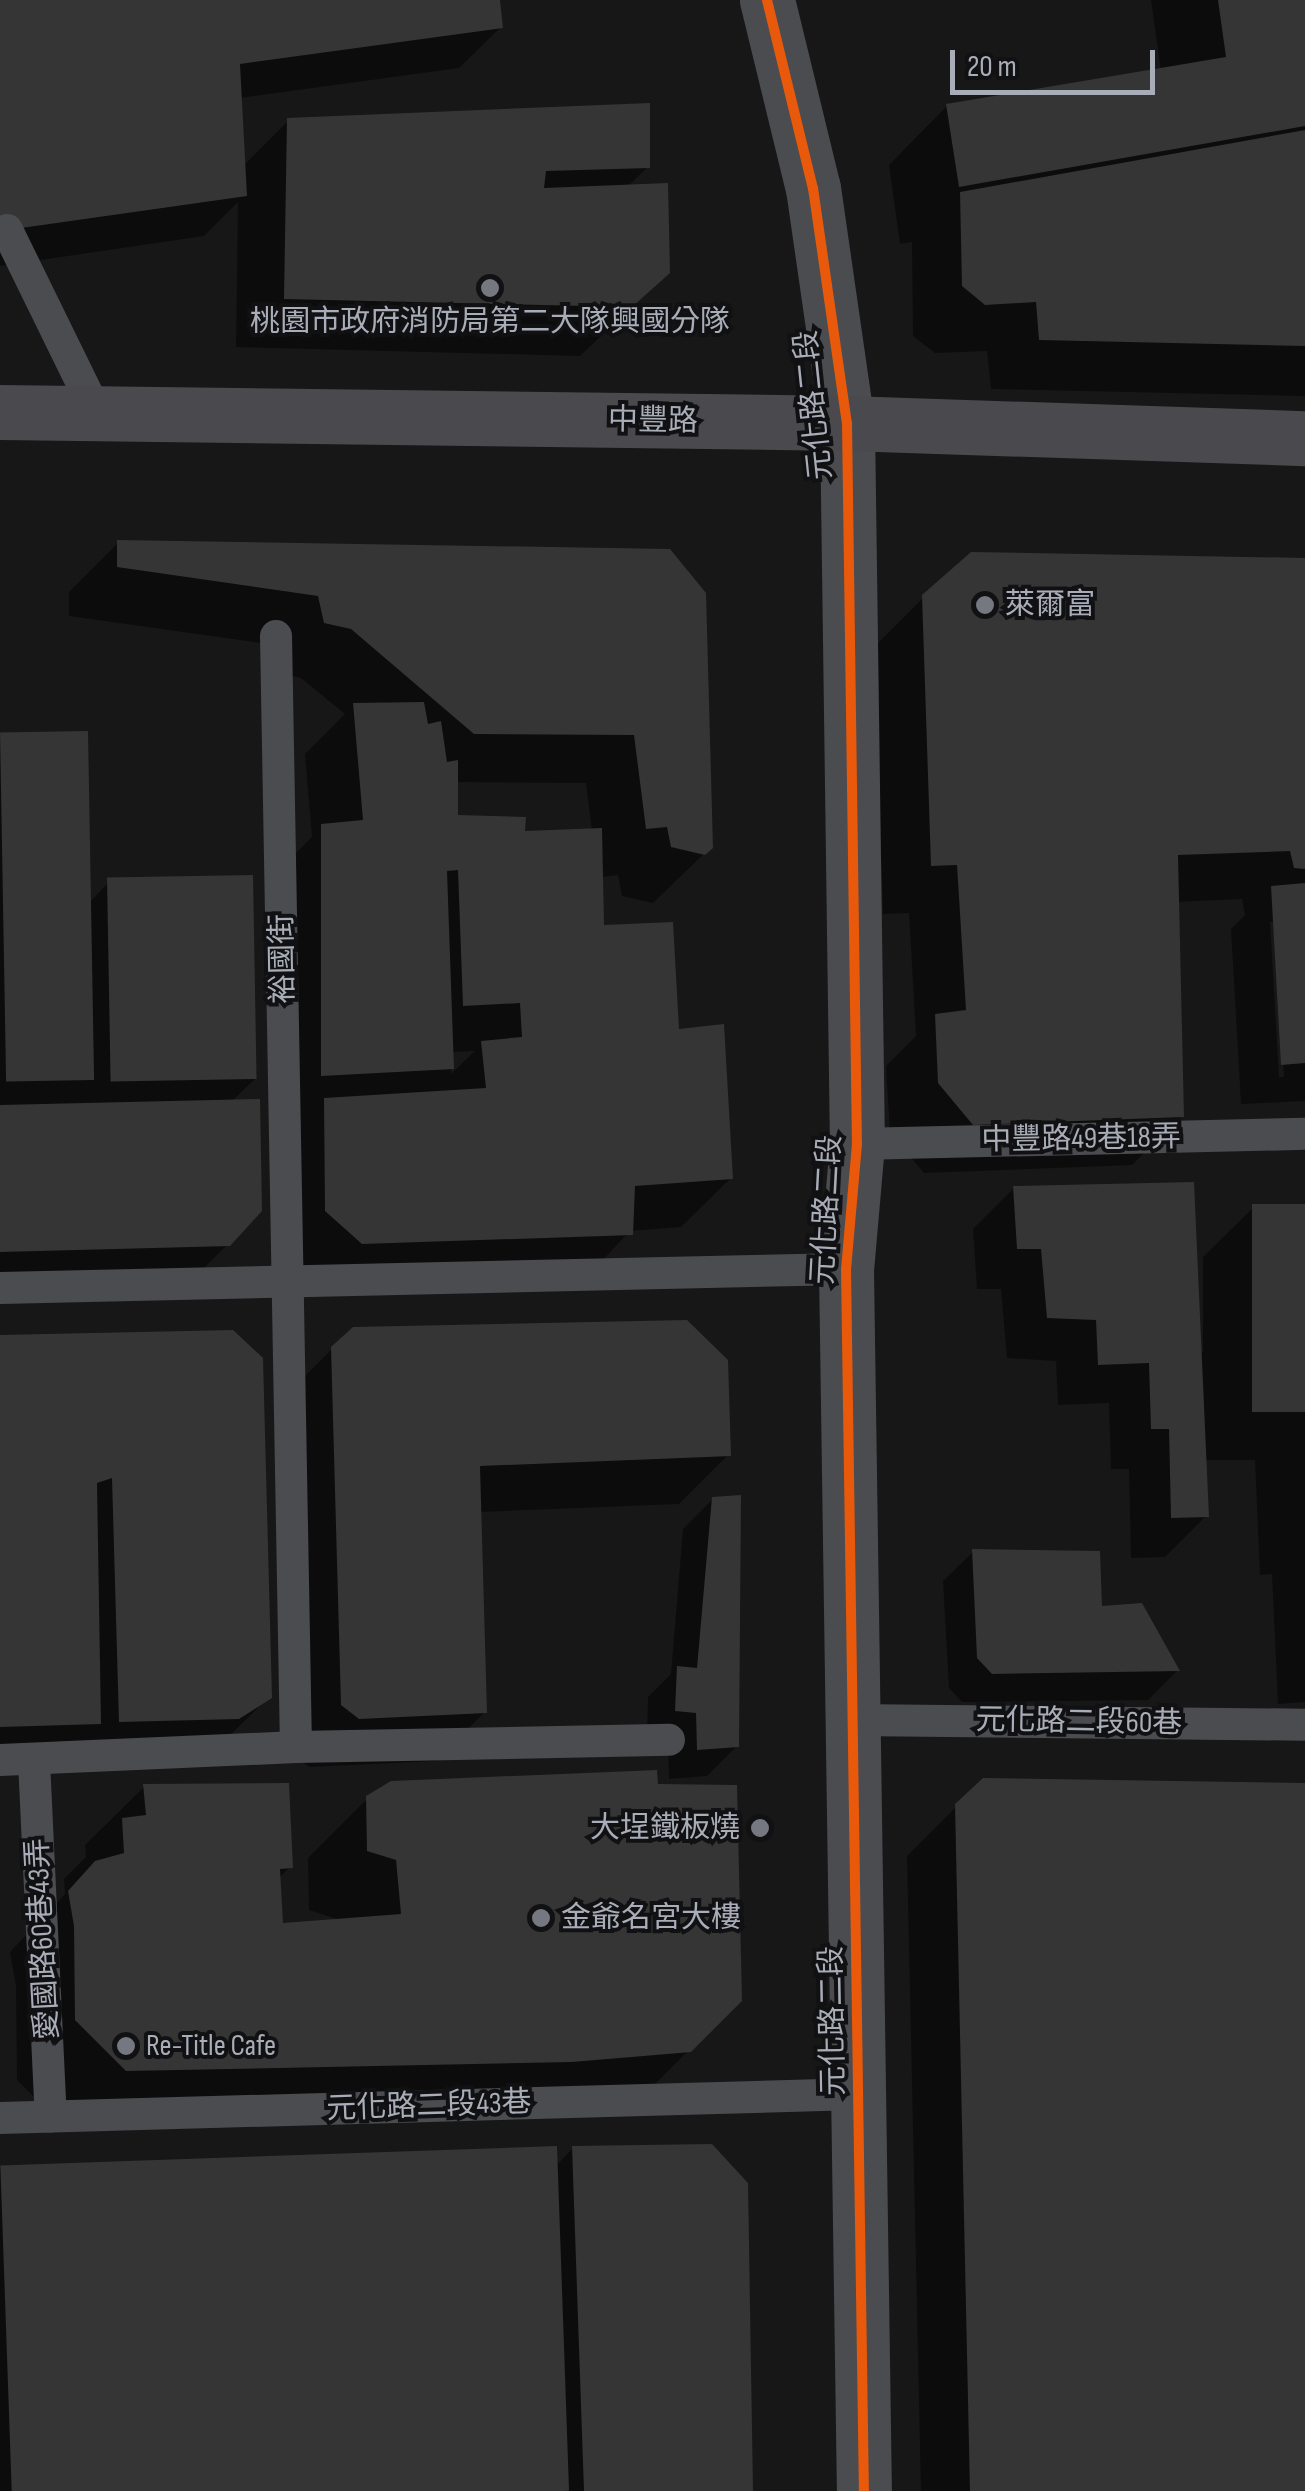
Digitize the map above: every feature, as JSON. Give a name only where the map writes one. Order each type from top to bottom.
[{"type":"main road","name":"中豐路","points":[[0,412],[847,424],[1305,438]]},
{"type":"street","name":"元化路二段","points":[[767,0],[813,188],[847,424],[857,1144],[846,1269],[864,2491]]},
{"type":"lane","points":[[7,230],[97,414]]},
{"type":"lane","name":"裕國街","points":[[276,636],[296,1746]]},
{"type":"lane","name":"中豐路49巷18弄","points":[[857,1144],[1305,1134]]},
{"type":"lane","points":[[0,1288],[846,1269]]},
{"type":"lane","name":"元化路二段60巷","points":[[853,1720],[1305,1724]]},
{"type":"lane","points":[[0,1760],[296,1746],[668,1740]]},
{"type":"lane","name":"愛國路60巷43弄","points":[[34,1761],[51,2117]]},
{"type":"lane","name":"元化路二段43巷","points":[[0,2118],[858,2094]]},
{"type":"building","points":[[0,0],[500,0],[503,28],[240,64],[247,196],[0,231]]},
{"type":"building","points":[[1218,0],[1305,0],[1305,126],[959,187],[946,104],[1226,57]]},
{"type":"building","points":[[650,103],[650,168],[546,171],[544,188],[668,183],[670,273],[632,307],[284,299],[287,118]]},
{"type":"building","points":[[1305,130],[1305,346],[1039,340],[1036,302],[985,305],[962,286],[960,192]]},
{"type":"building","points":[[117,540],[670,549],[706,593],[713,848],[705,855],[671,847],[667,827],[646,829],[634,735],[474,734],[351,629],[324,623],[318,596],[117,567]]},
{"type":"building","points":[[971,552],[1305,558],[1305,869],[1294,868],[1290,851],[1178,855],[1184,1117],[973,1125],[938,1083],[935,1014],[966,1010],[957,865],[931,866],[922,595]]},
{"type":"building","points":[[424,702],[428,724],[441,721],[447,762],[458,760],[458,815],[526,817],[525,831],[602,828],[604,925],[673,922],[679,1029],[724,1024],[733,1179],[635,1186],[633,1235],[362,1244],[325,1211],[324,1098],[486,1088],[481,1041],[522,1037],[520,1003],[463,1006],[458,870],[447,871],[454,1069],[321,1076],[321,824],[363,820],[353,703]]},
{"type":"building","points":[[88,731],[94,1080],[6,1081],[0,733]]},
{"type":"building","points":[[253,875],[257,1079],[111,1082],[107,878]]},
{"type":"building","points":[[1305,883],[1305,1063],[1281,1065],[1271,886]]},
{"type":"building","points":[[260,1099],[262,1211],[230,1246],[0,1252],[0,1105]]},
{"type":"building","points":[[1194,1182],[1209,1517],[1171,1518],[1169,1429],[1151,1429],[1149,1363],[1098,1365],[1096,1320],[1047,1318],[1041,1249],[1017,1249],[1013,1186]]},
{"type":"building","points":[[1252,1204],[1305,1204],[1305,1412],[1252,1412]]},
{"type":"building","points":[[687,1320],[728,1360],[731,1456],[480,1466],[487,1713],[359,1719],[341,1705],[331,1347],[353,1327]]},
{"type":"building","points":[[233,1330],[263,1358],[272,1698],[239,1719],[119,1722],[112,1478],[97,1483],[101,1724],[0,1727],[0,1335]]},
{"type":"building","points":[[741,1495],[739,1747],[697,1750],[696,1713],[675,1711],[677,1666],[697,1668],[712,1497]]},
{"type":"building","points":[[972,1549],[1100,1551],[1102,1606],[1142,1603],[1180,1671],[992,1674],[977,1658]]},
{"type":"building","name":"金爺名宮大樓","points":[[657,1770],[658,1784],[737,1785],[742,2001],[691,2052],[572,2062],[126,2071],[75,2020],[74,1926],[68,1891],[95,1861],[124,1853],[122,1818],[146,1815],[143,1784],[289,1783],[293,1868],[280,1869],[283,1923],[401,1914],[396,1860],[367,1851],[366,1796],[391,1781]]},
{"type":"building","points":[[983,1778],[1305,1783],[1305,2491],[970,2491],[955,1804]]},
{"type":"building","points":[[712,2144],[748,2183],[753,2491],[584,2491],[572,2146]]},
{"type":"building","points":[[557,2146],[569,2491],[12,2491],[0,2165]]},
{"type":"cycle path","points":[[767,0],[813,188],[847,423],[857,1144],[846,1269],[864,2491]]},
{"type":"place","name":"桃園市政府消防局第二大隊興國分隊","points":[[490,288]]},
{"type":"place","name":"萊爾富","points":[[985,605]]},
{"type":"place","name":"大埕鐵板燒","points":[[760,1828]]},
{"type":"place","name":"金爺名宮大樓","points":[[541,1918]]},
{"type":"place","name":"Re-Title Cafe","points":[[126,2046]]}]
